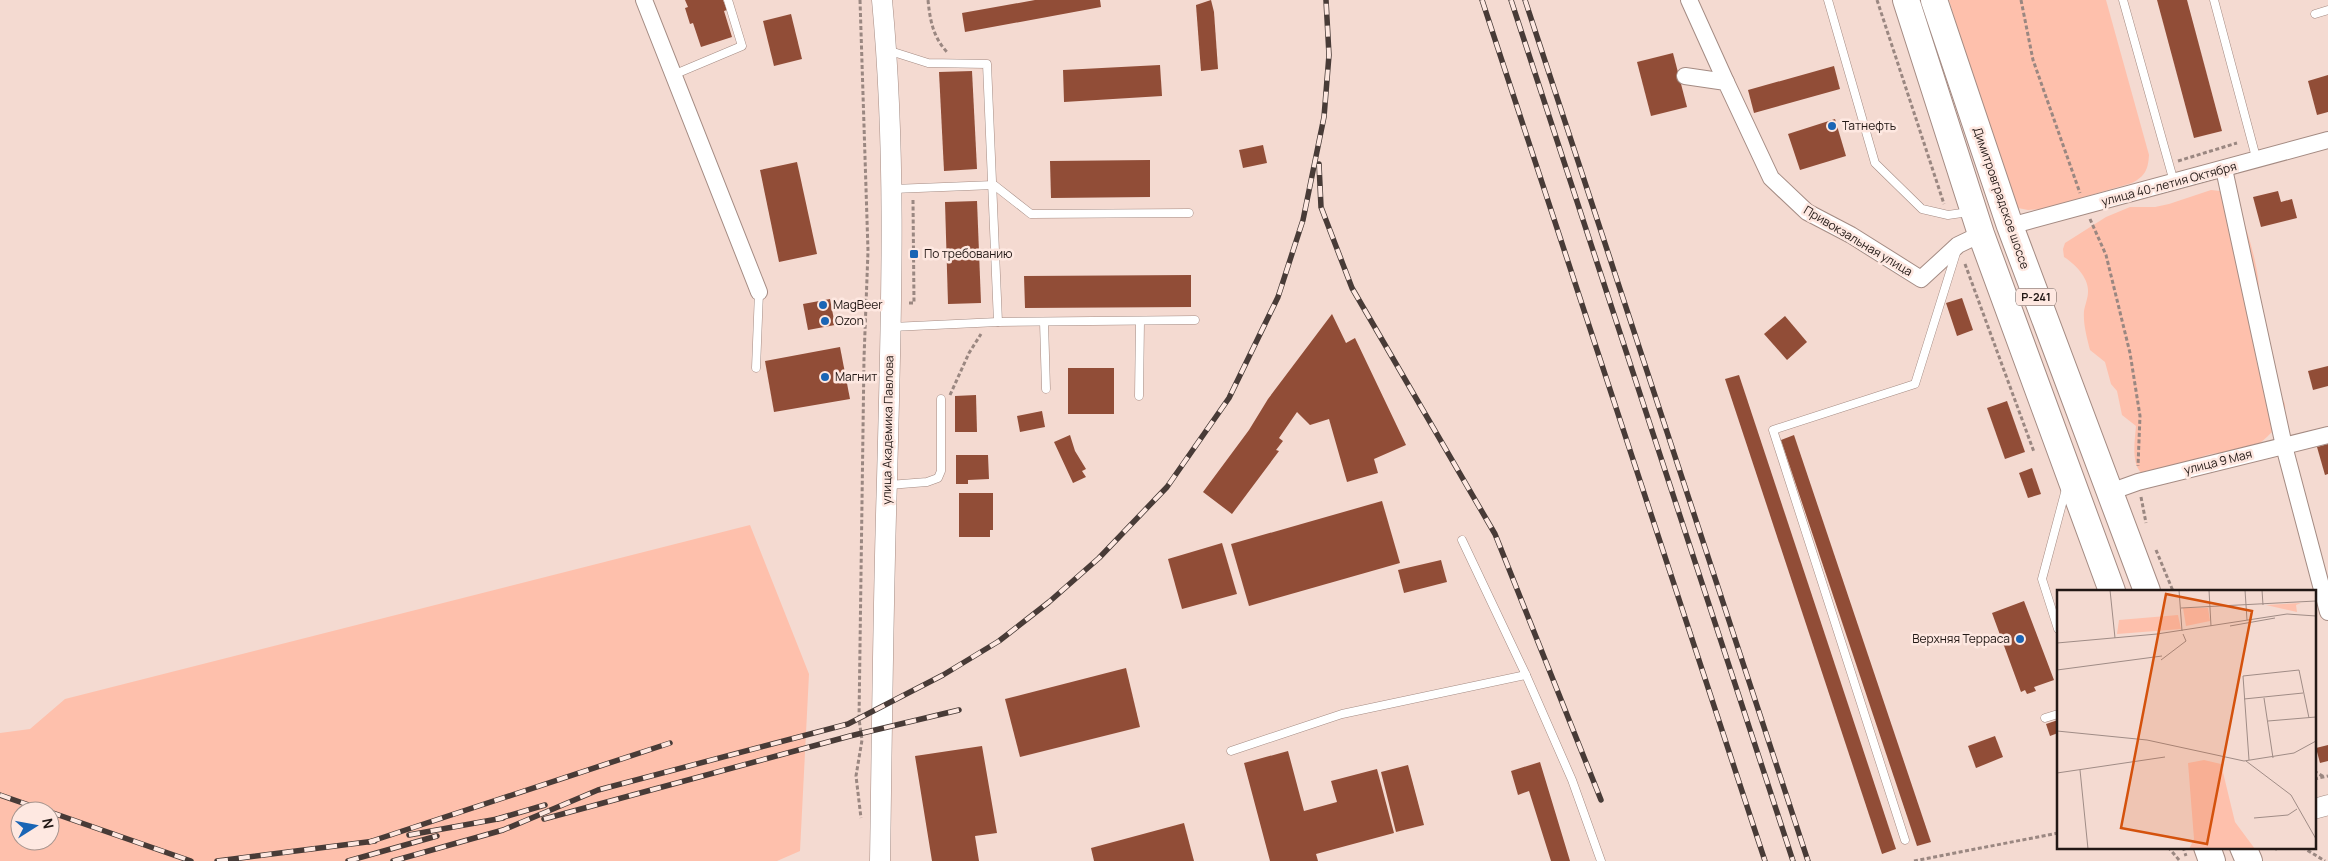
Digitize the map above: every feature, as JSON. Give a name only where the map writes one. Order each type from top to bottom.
[{"type":"highway","name":"Р-241","points":[[1906,0],[1978,222],[2112,590]]},
{"type":"highway","name":"Димитровградское шоссе","points":[[1934,0],[2010,226],[2147,590]]},
{"type":"highway","points":[[2207,848],[2212,861]]},
{"type":"highway","points":[[2243,848],[2249,861]]},
{"type":"street","points":[[644,0],[759,292]]},
{"type":"street","name":"улица Академика Павлова","points":[[880,861],[891,327],[891,130],[887,50],[882,0]]},
{"type":"street","name":"Привокзальная улица","points":[[1689,0],[1771,178],[1807,212],[1851,235],[1920,279],[1958,246]]},
{"type":"street","points":[[1685,76],[1726,82]]},
{"type":"street","name":"улица 40-летия Октября","points":[[2010,226],[2257,161],[2328,140]]},
{"type":"street","points":[[2224,169],[2284,446],[2328,612]]},
{"type":"street","points":[[1958,246],[1978,222]]},
{"type":"street","name":"улица 9 Мая","points":[[2110,492],[2138,482],[2328,434]]},
{"type":"lane","points":[[674,75],[742,46],[728,0]]},
{"type":"lane","points":[[1828,0],[1875,163],[1922,209],[1978,222]]},
{"type":"lane","points":[[2123,0],[2174,182]]},
{"type":"lane","points":[[2214,0],[2257,161]]},
{"type":"lane","points":[[2315,14],[2328,10]]},
{"type":"lane","points":[[887,50],[928,63],[988,64],[998,322]]},
{"type":"lane","points":[[891,189],[994,185],[1031,214],[1188,213]]},
{"type":"lane","points":[[1905,840],[1773,430],[1916,384],[1958,246]]},
{"type":"lane","points":[[756,368],[759,292]]},
{"type":"lane","points":[[891,327],[998,322],[1195,320]]},
{"type":"lane","points":[[1139,396],[1140,321]]},
{"type":"lane","points":[[1044,322],[1046,389]]},
{"type":"lane","points":[[887,485],[927,482],[938,478],[941,471],[941,399]]},
{"type":"lane","points":[[2057,626],[2042,579],[2070,473]]},
{"type":"lane","points":[[1462,540],[1526,675],[1572,780],[1601,861]]},
{"type":"lane","points":[[1231,750],[1342,714],[1526,675]]},
{"type":"lane","points":[[2045,718],[2057,714]]},
{"type":"path","points":[[860,0],[868,251],[864,358],[859,719],[862,740],[856,776],[861,821]]},
{"type":"path","points":[[928,0],[930,20],[938,42],[958,63]]},
{"type":"path","points":[[2021,0],[2033,60],[2085,206],[2106,255],[2130,353],[2140,416],[2138,482],[2149,532]]},
{"type":"path","points":[[2175,162],[2237,143]]},
{"type":"path","points":[[2156,548],[2173,590]]},
{"type":"path","points":[[1914,861],[2057,833]]},
{"type":"path","points":[[2169,848],[2180,861]]},
{"type":"path","points":[[2304,848],[2325,861]]},
{"type":"shaded area","points":[[1949,0],[2106,0],[2149,155],[2147,169],[2143,175],[2132,183],[2043,209],[2028,210],[2018,208],[2006,184]]},
{"type":"shaded area","points":[[2211,190],[2229,192],[2245,224],[2258,280],[2259,313],[2255,342],[2257,361],[2263,379],[2282,398],[2285,403],[2285,409],[2277,427],[2251,448],[2243,451],[2210,454],[2196,459],[2169,475],[2152,478],[2144,475],[2139,470],[2134,454],[2136,426],[2122,415],[2117,391],[2111,384],[2105,362],[2090,350],[2084,316],[2088,287],[2084,277],[2073,263],[2064,257],[2063,249],[2065,243],[2106,217],[2130,207],[2155,207]]},
{"type":"shaded area","points":[[750,525],[809,674],[800,851],[777,861],[0,861],[0,733],[30,729],[65,699]]},
{"type":"building","points":[[685,0],[723,0],[727,10],[724,11],[732,37],[701,47],[693,23],[690,24],[685,8],[688,7]]},
{"type":"building","points":[[1035,0],[1100,0],[1101,7],[965,32],[962,13]]},
{"type":"building","points":[[1211,0],[1214,12],[1218,69],[1201,71],[1196,5]]},
{"type":"building","points":[[2157,0],[2187,0],[2222,131],[2194,138]]},
{"type":"building","points":[[791,14],[802,59],[774,66],[763,21]]},
{"type":"building","points":[[1673,53],[1687,107],[1651,116],[1637,62]]},
{"type":"building","points":[[1160,65],[1162,96],[1064,102],[1063,70]]},
{"type":"building","points":[[1834,66],[1840,89],[1754,113],[1748,90]]},
{"type":"building","points":[[972,71],[977,169],[944,171],[939,72]]},
{"type":"building","points":[[2328,75],[2328,112],[2317,115],[2308,81]]},
{"type":"building","points":[[1835,119],[1846,156],[1800,170],[1788,134]]},
{"type":"building","points":[[1263,145],[1267,163],[1243,168],[1239,150]]},
{"type":"building","points":[[1150,160],[1150,197],[1051,198],[1050,161]]},
{"type":"building","points":[[797,162],[817,254],[779,262],[760,170]]},
{"type":"building","points":[[2278,191],[2281,202],[2292,199],[2297,218],[2261,227],[2253,197]]},
{"type":"building","points":[[977,201],[981,303],[948,304],[945,202]]},
{"type":"building","points":[[1191,275],[1191,307],[1025,308],[1024,276]]},
{"type":"building","points":[[1962,298],[1973,330],[1957,336],[1946,303]]},
{"type":"building","points":[[830,299],[835,325],[808,330],[803,304]]},
{"type":"building","points":[[1332,314],[1346,343],[1355,338],[1406,445],[1374,459],[1378,473],[1347,482],[1329,419],[1310,425],[1297,412],[1279,438],[1283,441],[1276,450],[1279,451],[1232,514],[1203,492],[1249,430],[1268,399]]},
{"type":"building","points":[[1785,316],[1807,342],[1787,360],[1764,334]]},
{"type":"building","points":[[840,347],[850,399],[774,412],[765,361]]},
{"type":"building","points":[[2328,366],[2328,386],[2313,390],[2308,371]]},
{"type":"building","points":[[1068,368],[1114,368],[1114,414],[1068,414]]},
{"type":"building","points":[[1739,375],[1896,849],[1882,854],[1725,379]]},
{"type":"building","points":[[976,395],[977,432],[955,432],[955,396]]},
{"type":"building","points":[[2007,401],[2025,452],[2005,459],[1987,408]]},
{"type":"building","points":[[1042,411],[1045,427],[1020,432],[1017,416]]},
{"type":"building","points":[[1070,435],[1075,451],[1086,469],[1082,471],[1086,477],[1073,483],[1054,442]]},
{"type":"building","points":[[1794,435],[1931,842],[1917,846],[1781,440]]},
{"type":"building","points":[[2328,444],[2328,474],[2325,475],[2317,447]]},
{"type":"building","points":[[956,455],[988,455],[989,479],[968,480],[968,484],[956,484]]},
{"type":"building","points":[[2032,468],[2041,494],[2028,498],[2019,473]]},
{"type":"building","points":[[959,493],[993,493],[993,530],[990,530],[990,537],[959,537]]},
{"type":"building","points":[[1382,501],[1400,563],[1249,606],[1231,544]]},
{"type":"building","points":[[1222,543],[1237,594],[1182,609],[1168,559]]},
{"type":"building","points":[[1441,560],[1447,582],[1404,593],[1398,570]]},
{"type":"building","name":"Верхняя Терраса","points":[[2024,601],[2054,680],[2034,687],[2036,691],[2027,694],[2025,690],[2021,692],[1992,613]]},
{"type":"building","points":[[1126,668],[1140,727],[1020,757],[1005,699]]},
{"type":"building","points":[[2057,720],[2057,733],[2050,736],[2046,724]]},
{"type":"building","points":[[1995,736],[2003,757],[1976,768],[1968,746]]},
{"type":"building","points":[[2328,745],[2328,761],[2320,763],[2316,748]]},
{"type":"building","points":[[982,746],[997,833],[975,836],[979,861],[932,861],[915,756]]},
{"type":"building","points":[[1288,751],[1304,811],[1337,802],[1331,781],[1377,769],[1394,833],[1316,854],[1318,861],[1270,861],[1244,763]]},
{"type":"building","points":[[1540,762],[1570,861],[1551,861],[1529,791],[1518,795],[1511,771]]},
{"type":"building","points":[[1408,765],[1424,825],[1396,832],[1381,772]]},
{"type":"building","points":[[1184,823],[1194,861],[1094,861],[1091,848]]},
{"type":"railway","points":[[393,861],[503,830],[598,790],[848,724],[943,675],[999,641],[1049,602],[1099,558],[1167,487],[1229,398],[1278,297],[1303,220],[1324,117],[1329,55],[1326,0]]},
{"type":"railway","points":[[1482,0],[1765,861]]},
{"type":"railway","points":[[1511,0],[1793,861]]},
{"type":"railway","points":[[1525,0],[1808,861]]},
{"type":"railway","points":[[1319,164],[1321,207],[1352,288],[1495,534],[1601,800]]},
{"type":"railway","points":[[544,819],[850,736],[959,710]]},
{"type":"railway","points":[[369,842],[670,743]]},
{"type":"railway","points":[[0,795],[17,801]]},
{"type":"railway","points":[[497,819],[545,805]]},
{"type":"railway","points":[[60,815],[191,861]]},
{"type":"railway","points":[[409,835],[503,818]]},
{"type":"railway","points":[[348,861],[437,836]]},
{"type":"railway","points":[[217,861],[375,841]]},
{"type":"place","name":"Татнефть","points":[[1832,126]]},
{"type":"place","name":"По требованию","points":[[914,254]]},
{"type":"place","name":"MagBeer","points":[[823,305]]},
{"type":"place","name":"Ozon","points":[[825,321]]},
{"type":"place","name":"Магнит","points":[[825,377]]},
{"type":"place","name":"Верхняя Терраса","points":[[2020,639]]}]
